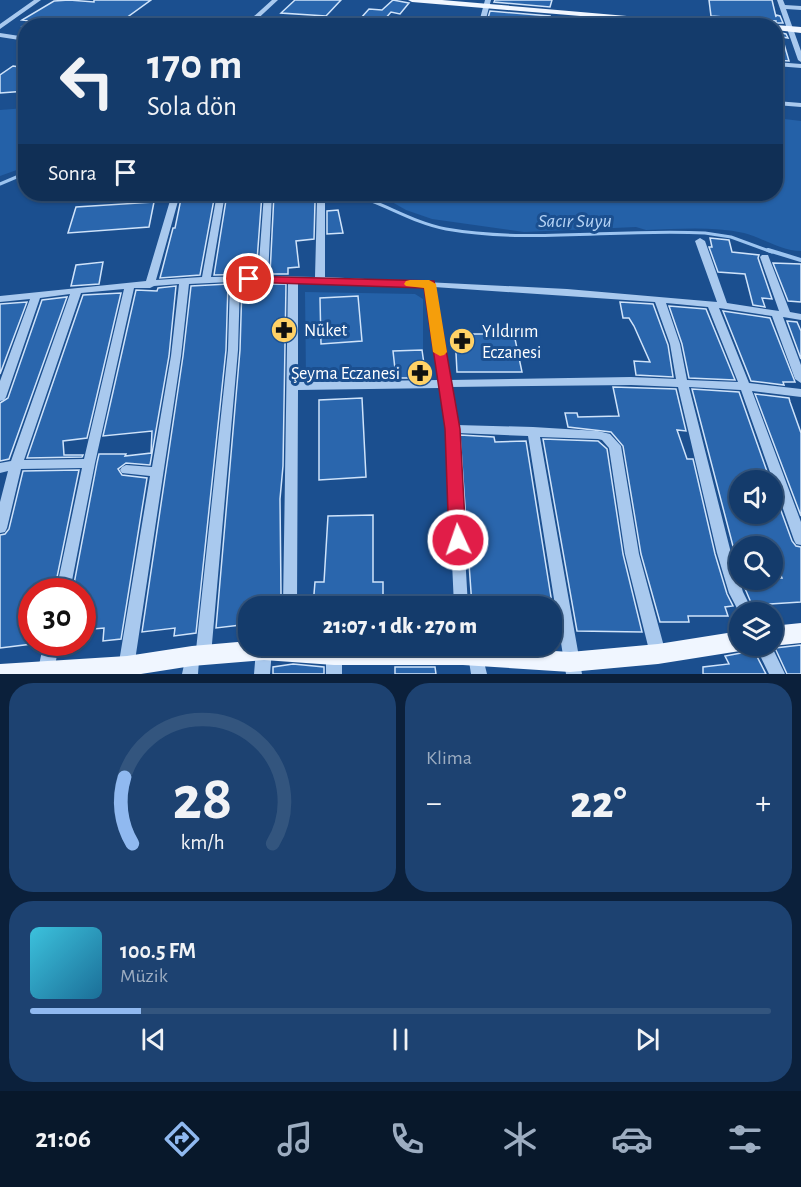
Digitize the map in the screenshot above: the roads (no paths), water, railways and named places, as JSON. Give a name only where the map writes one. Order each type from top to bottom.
[{"type":"main road","points":[[412,0],[486,3],[651,18]]},
{"type":"main road","points":[[783,29],[801,30]]},
{"type":"main road","points":[[783,635],[801,633]]},
{"type":"main road","points":[[310,656],[334,664],[470,657],[572,668],[729,643]]},
{"type":"main road","points":[[0,674],[126,670],[238,655]]},
{"type":"street","points":[[0,27],[38,0]]},
{"type":"street","points":[[255,18],[275,0]]},
{"type":"street","points":[[483,18],[486,3]]},
{"type":"street","points":[[801,8],[782,3],[801,60]]},
{"type":"street","points":[[0,34],[18,34]]},
{"type":"street","points":[[0,34],[18,37]]},
{"type":"street","points":[[783,65],[801,66]]},
{"type":"street","points":[[783,104],[801,105]]},
{"type":"street","points":[[783,111],[801,112]]},
{"type":"street","points":[[150,285],[174,201]]},
{"type":"street","points":[[206,280],[220,201]]},
{"type":"street","points":[[264,280],[268,201]]},
{"type":"street","points":[[320,281],[321,201]]},
{"type":"street","points":[[700,241],[717,304],[801,540]]},
{"type":"street","points":[[765,256],[801,379]]},
{"type":"street","points":[[195,662],[233,350],[235,279]]},
{"type":"street","points":[[0,299],[206,280],[293,280],[577,292],[660,301],[717,304],[801,317]]},
{"type":"street","points":[[290,596],[293,280]]},
{"type":"street","points":[[126,670],[176,356],[184,282]]},
{"type":"street","points":[[429,284],[452,429],[460,596]]},
{"type":"street","points":[[66,578],[130,286]]},
{"type":"street","points":[[0,528],[16,465],[76,292]]},
{"type":"street","points":[[0,397],[36,295]]},
{"type":"street","points":[[660,301],[675,344],[682,382],[724,553],[741,602]]},
{"type":"street","points":[[291,386],[682,382],[745,386],[801,393]]},
{"type":"street","points":[[452,429],[598,435],[606,437],[615,446],[632,554],[658,654]]},
{"type":"street","points":[[532,431],[572,668]]},
{"type":"street","points":[[0,468],[16,465],[90,463]]},
{"type":"street","points":[[126,470],[158,472]]},
{"type":"street","points":[[46,672],[49,656]]},
{"type":"street","points":[[262,674],[264,656]]},
{"type":"street","points":[[768,656],[777,674]]},
{"type":"waterway","name":"Sacır Suyu","points":[[0,184],[18,176]]},
{"type":"waterway","name":"Sacır Suyu","points":[[373,201],[422,222],[446,229],[543,236],[640,232],[705,233],[731,237],[772,252]]},
{"type":"waterway","name":"Sacır Suyu","points":[[768,250],[801,260]]},
{"type":"place","name":"Nüket","points":[[284,330]]},
{"type":"place","name":"Yıldırım Eczanesi","points":[[462,341]]},
{"type":"place","name":"Şeyma Eczanesi","points":[[420,373]]}]
